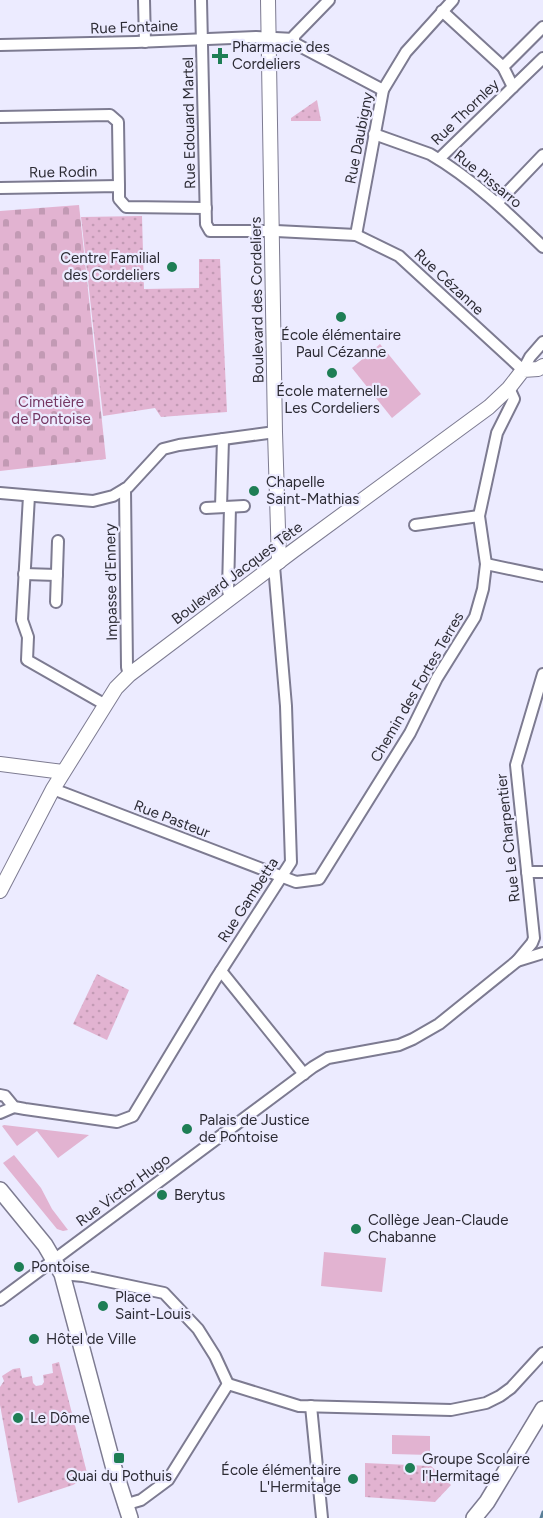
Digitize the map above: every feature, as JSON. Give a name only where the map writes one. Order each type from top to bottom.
[{"type":"main road","points":[[0,1190],[45,1245],[59,1267],[127,1512]]},
{"type":"main road","points":[[476,1515],[487,1502],[543,1409]]},
{"type":"street","points":[[144,0],[145,42]]},
{"type":"street","name":"Rue Edouard Martel","points":[[201,0],[206,208]]},
{"type":"street","name":"Boulevard des Cordeliers","points":[[268,0],[277,564]]},
{"type":"street","points":[[329,0],[294,36],[294,43],[384,90]]},
{"type":"street","name":"Rue Daubigny","points":[[356,235],[384,90],[406,52],[453,0]]},
{"type":"street","name":"Rue Thornley","points":[[442,11],[504,67],[513,87]]},
{"type":"street","name":"Rue Thornley","points":[[504,67],[543,27]]},
{"type":"street","name":"Rue Fontaine","points":[[0,45],[202,39],[294,39]]},
{"type":"street","name":"Rue Thornley","points":[[439,159],[543,57],[527,43]]},
{"type":"street","points":[[0,117],[110,115],[118,122],[119,186]]},
{"type":"street","name":"Rue Pissarro","points":[[374,134],[439,159],[497,203],[543,247]]},
{"type":"street","points":[[497,203],[543,155]]},
{"type":"street","name":"Rue Rodin","points":[[0,188],[119,186],[119,199],[126,207],[206,208]]},
{"type":"street","points":[[206,208],[206,224],[210,231],[272,231]]},
{"type":"street","name":"Rue Cézanne","points":[[272,231],[356,235],[399,256],[523,370]]},
{"type":"street","points":[[523,370],[530,357],[543,342]]},
{"type":"street","points":[[523,370],[538,369],[543,366]]},
{"type":"street","name":"Boulevard Jacques Tête","points":[[0,891],[63,772],[104,704],[129,675],[489,407],[509,388],[523,370]]},
{"type":"street","name":"Chemin des Fortes Terres","points":[[281,877],[296,882],[319,879],[410,733],[437,678],[475,617],[483,589],[486,564],[479,516],[497,433],[514,399],[509,388]]},
{"type":"street","points":[[0,494],[93,501],[113,496],[125,489],[163,449],[275,432]]},
{"type":"street","points":[[222,439],[230,598]]},
{"type":"street","name":"Impasse d'Ennery","points":[[125,489],[125,580],[128,607],[127,667],[129,675]]},
{"type":"street","points":[[29,496],[22,620],[28,637],[27,660],[104,704]]},
{"type":"street","points":[[206,508],[244,506]]},
{"type":"street","points":[[416,525],[479,516]]},
{"type":"street","points":[[56,602],[58,541]]},
{"type":"street","name":"Rue Gambetta","points":[[14,1107],[117,1122],[133,1116],[220,971],[291,862],[286,706],[277,564]]},
{"type":"street","points":[[486,564],[543,576]]},
{"type":"street","points":[[24,574],[57,575]]},
{"type":"street","name":"Rue Le Charpentier","points":[[517,961],[534,941],[516,765],[543,674]]},
{"type":"street","points":[[0,764],[63,772]]},
{"type":"street","name":"Rue Pasteur","points":[[53,789],[281,877]]},
{"type":"street","points":[[527,872],[543,872]]},
{"type":"street","name":"Rue Victor Hugo","points":[[0,1300],[59,1267],[304,1074],[328,1058],[399,1045],[412,1039],[440,1024],[517,961],[543,952]]},
{"type":"street","points":[[220,971],[304,1074]]},
{"type":"street","points":[[0,1095],[5,1096],[14,1107],[0,1113]]},
{"type":"street","points":[[59,1267],[83,1276],[164,1293],[198,1329],[215,1356],[228,1384],[299,1406],[387,1409],[464,1408],[486,1403],[500,1396],[511,1388],[543,1353]]},
{"type":"street","points":[[127,1512],[168,1480],[228,1384]]},
{"type":"street","points":[[311,1406],[322,1518]]},
{"type":"green space","points":[[317,100],[321,121],[291,121],[291,118]]},
{"type":"green space","name":"Cimetière de Pontoise","points":[[79,205],[106,459],[0,471],[0,211]]},
{"type":"green space","points":[[142,216],[144,289],[199,288],[199,259],[220,259],[227,412],[161,417],[155,408],[103,416],[81,217]]},
{"type":"green space","points":[[380,344],[421,394],[392,418],[352,368]]},
{"type":"green space","points":[[97,974],[129,990],[107,1040],[73,1024]]},
{"type":"green space","points":[[2,1126],[89,1135],[58,1158],[37,1131],[17,1146]]},
{"type":"green space","points":[[14,1155],[41,1188],[52,1209],[68,1230],[57,1229],[3,1163]]},
{"type":"green space","points":[[324,1252],[386,1258],[382,1292],[321,1286]]},
{"type":"green space","points":[[59,1362],[88,1477],[80,1479],[73,1485],[18,1503],[0,1405],[0,1387],[4,1381],[2,1376],[13,1369],[20,1368],[22,1378],[32,1376],[36,1386],[42,1385],[43,1375],[53,1373],[52,1364]]},
{"type":"green space","points":[[392,1435],[430,1436],[430,1455],[392,1454]]},
{"type":"green space","points":[[365,1463],[431,1466],[451,1485],[435,1502],[365,1497]]},
{"type":"waterway","points":[[541,1518],[543,1512]]},
{"type":"place","name":"Pharmacie des Cordeliers","points":[[220,56]]},
{"type":"place","name":"Centre Familial des Cordeliers","points":[[172,267]]},
{"type":"place","name":"École élémentaire Paul Cézanne","points":[[341,317]]},
{"type":"place","name":"École maternelle Les Cordeliers","points":[[332,373]]},
{"type":"place","name":"Chapelle Saint-Mathias","points":[[254,491]]},
{"type":"place","name":"Palais de Justice de Pontoise","points":[[187,1129]]},
{"type":"place","name":"Berytus","points":[[162,1195]]},
{"type":"place","name":"Collège Jean-Claude Chabanne","points":[[356,1229]]},
{"type":"place","name":"Pontoise","points":[[19,1267]]},
{"type":"place","name":"Place Saint-Louis","points":[[103,1306]]},
{"type":"place","name":"Hôtel de Ville","points":[[34,1339]]},
{"type":"place","name":"Le Dôme","points":[[18,1418]]},
{"type":"place","name":"Quai du Pothuis","points":[[119,1458]]},
{"type":"place","name":"Groupe Scolaire l'Hermitage","points":[[410,1468]]},
{"type":"place","name":"École élémentaire L'Hermitage","points":[[353,1479]]}]
